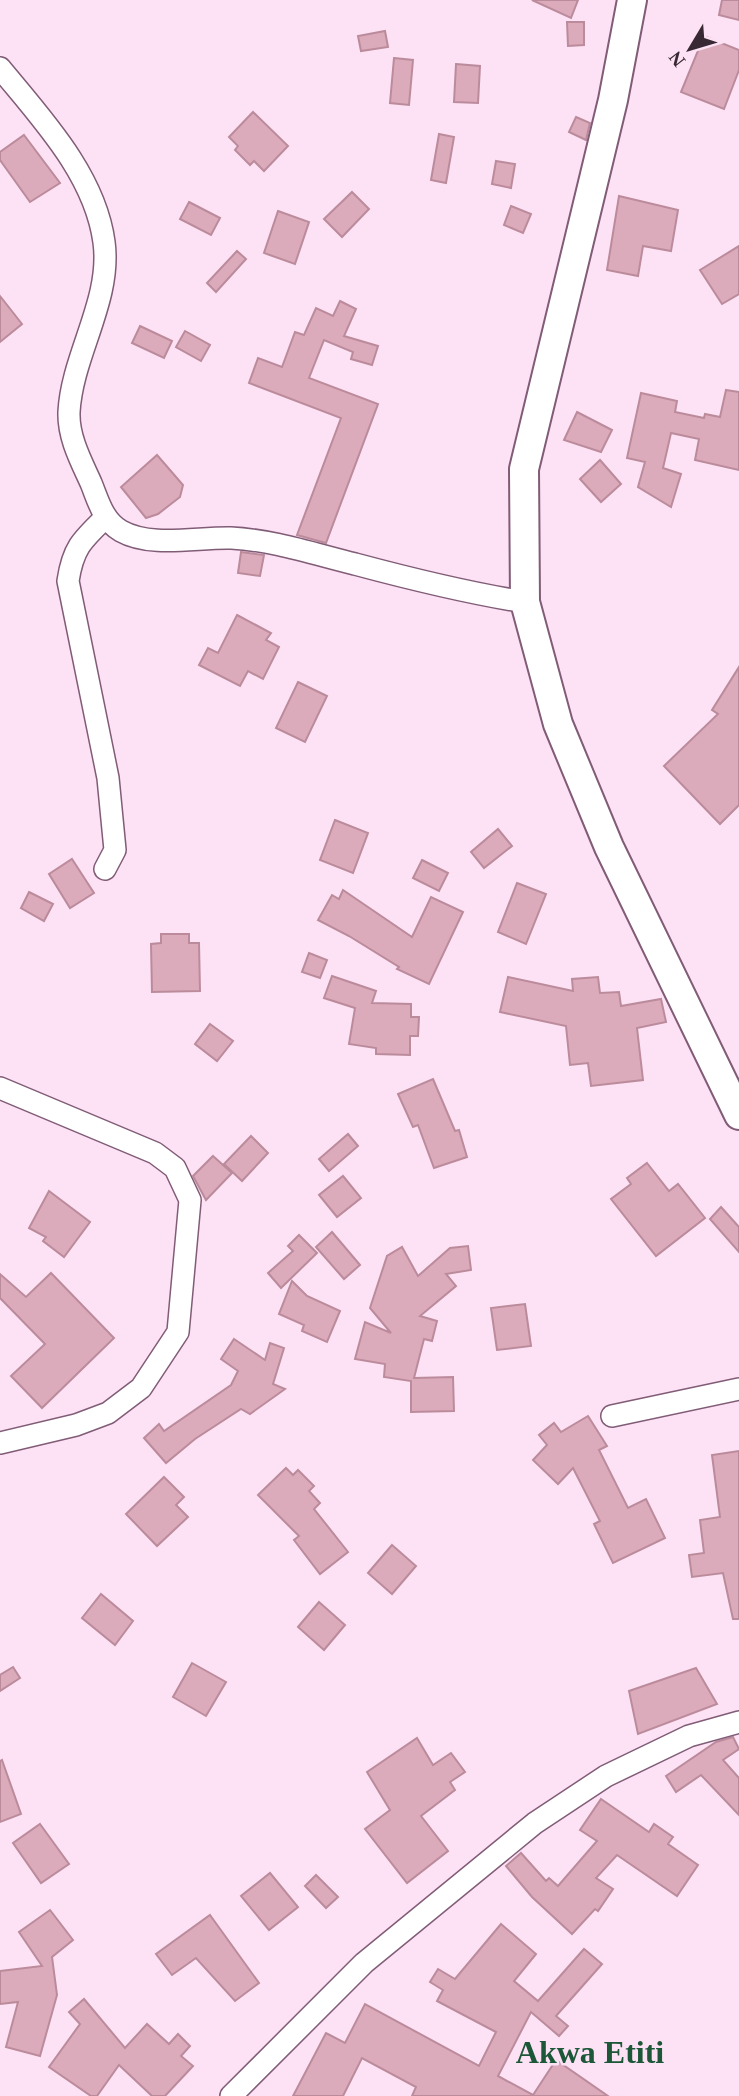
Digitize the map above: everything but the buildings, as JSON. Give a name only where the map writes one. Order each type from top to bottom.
[{"type":"main road","points":[[632,0],[613,100],[524,469],[525,602],[558,724],[609,847],[739,1115]]},
{"type":"street","points":[[0,68],[51,131],[96,204],[105,245],[102,284],[73,383],[69,414],[74,442],[105,518],[121,531],[145,539],[233,538],[279,544],[459,592],[525,602]]},
{"type":"street","points":[[105,518],[80,542],[72,556],[68,581],[108,778],[115,850],[105,869]]},
{"type":"street","points":[[0,1088],[155,1153],[175,1168],[190,1200],[178,1332],[141,1388],[108,1413],[76,1425],[0,1443]]},
{"type":"street","points":[[612,1416],[739,1390]]},
{"type":"street","points":[[231,2096],[364,1963],[535,1823],[606,1776],[689,1736],[739,1722]]},
{"type":"district","name":"Akwa Etiti","points":[[590,2052]]}]
